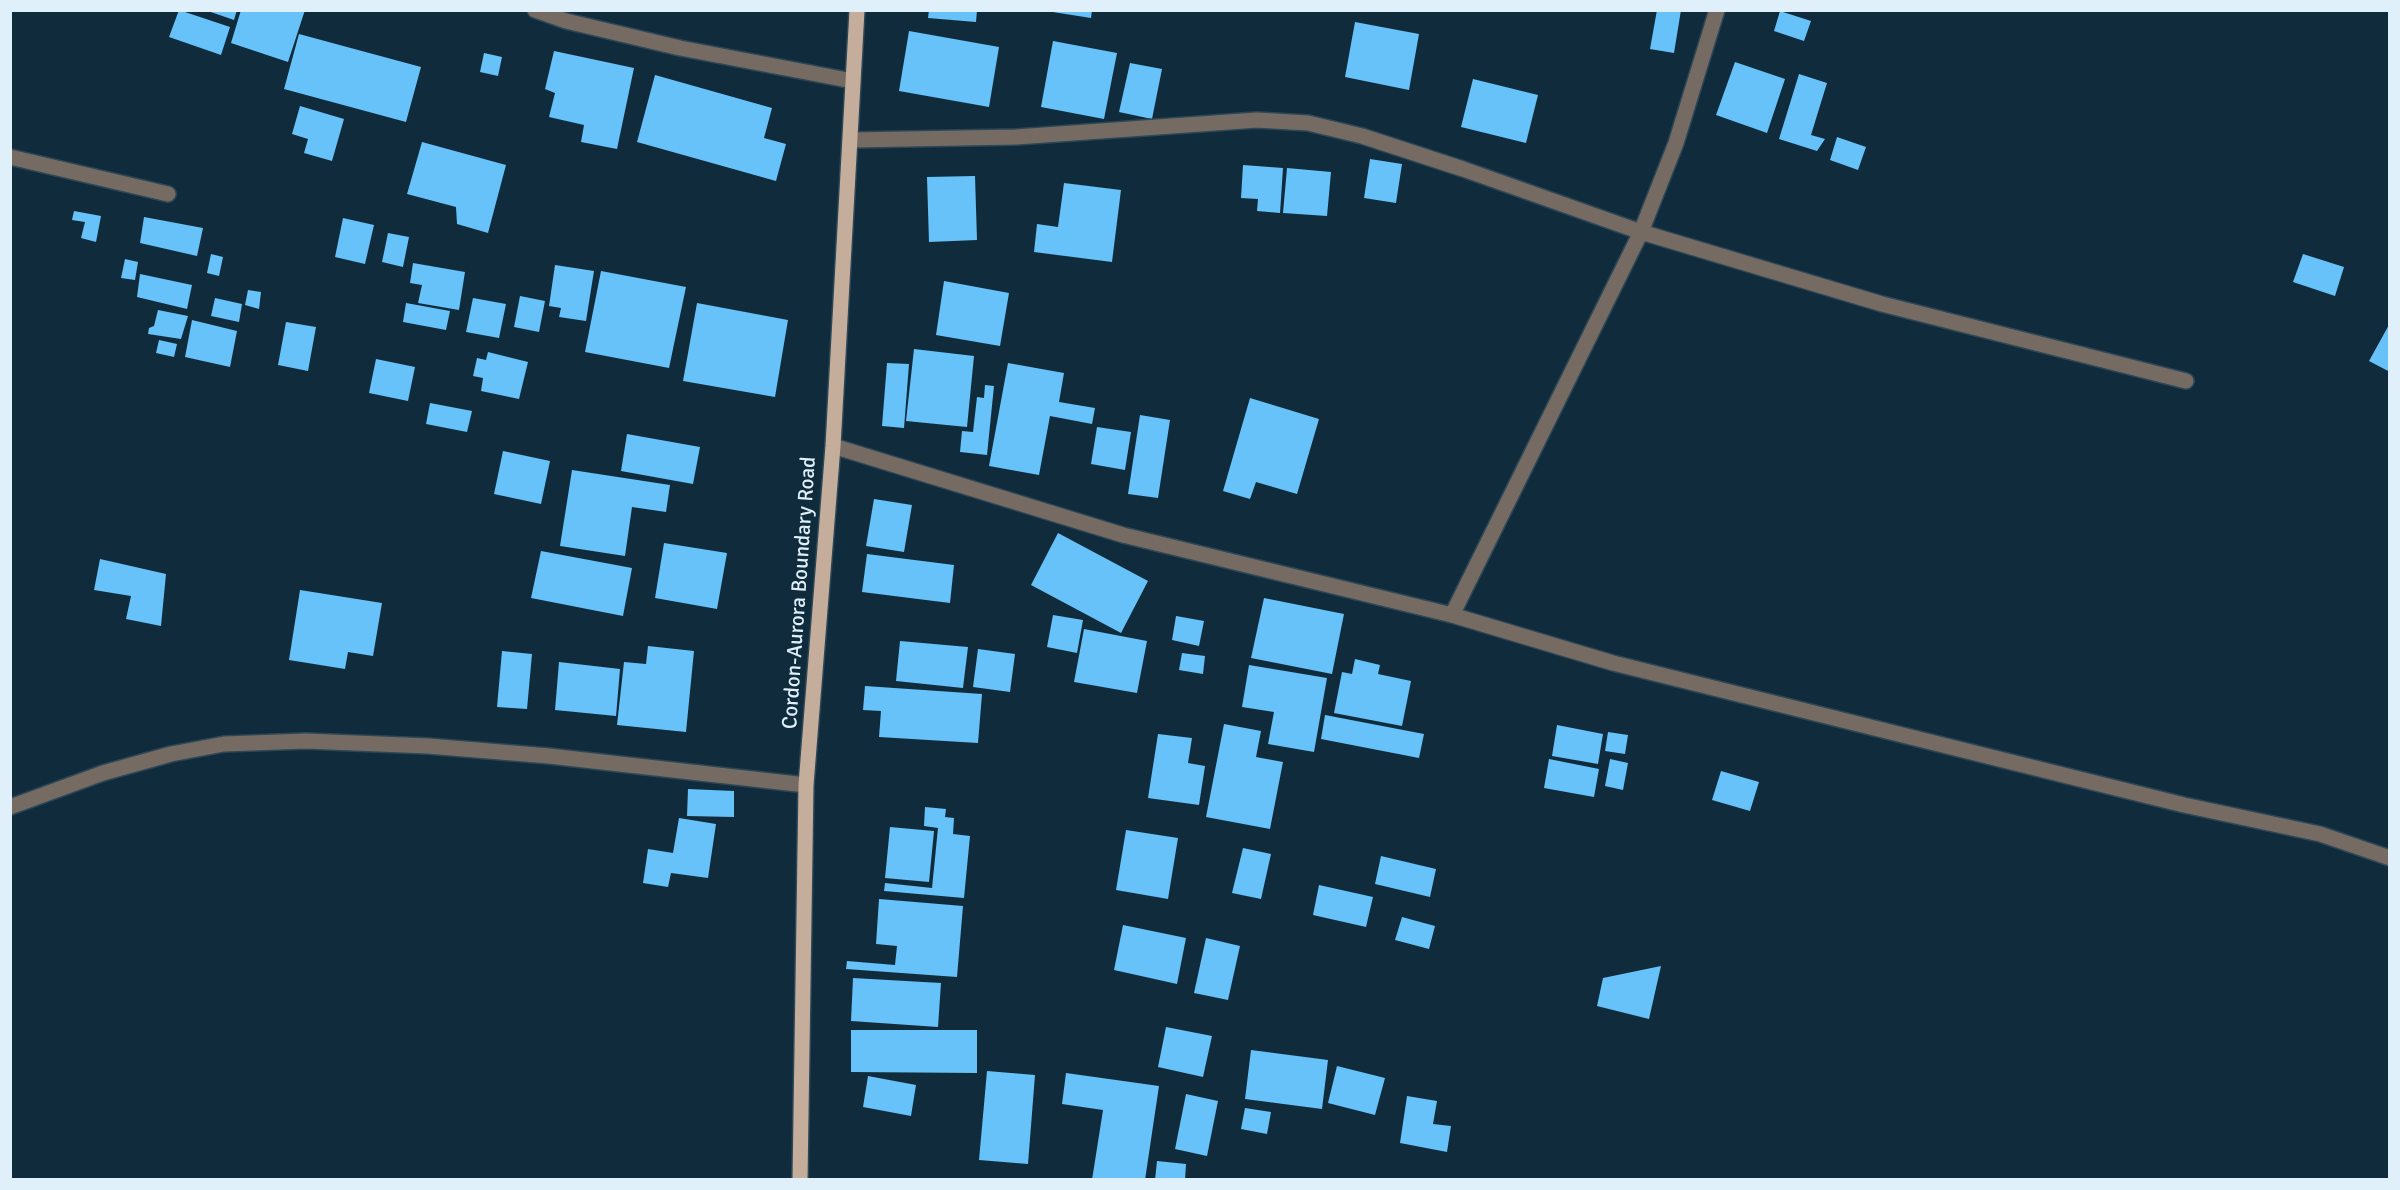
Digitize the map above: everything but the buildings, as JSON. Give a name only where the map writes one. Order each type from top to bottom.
[{"type":"main road","name":"Cordon-Aurora Boundary Road","points":[[800,1179],[806,785],[832,446],[852,140],[857,10]]},
{"type":"street","points":[[535,10],[624,36],[853,81]]},
{"type":"street","points":[[1452,615],[1641,232],[1676,143],[1717,10]]},
{"type":"street","points":[[852,140],[1016,137],[1257,120],[1308,123],[1362,136],[1463,169],[1641,232],[1882,303],[2186,381]]},
{"type":"street","points":[[10,157],[168,194]]},
{"type":"street","points":[[832,446],[1123,535],[1452,615],[1613,663],[2184,805],[2319,834],[2390,858]]},
{"type":"street","points":[[10,807],[103,773],[171,754],[224,744],[306,741],[505,752],[806,785]]}]
